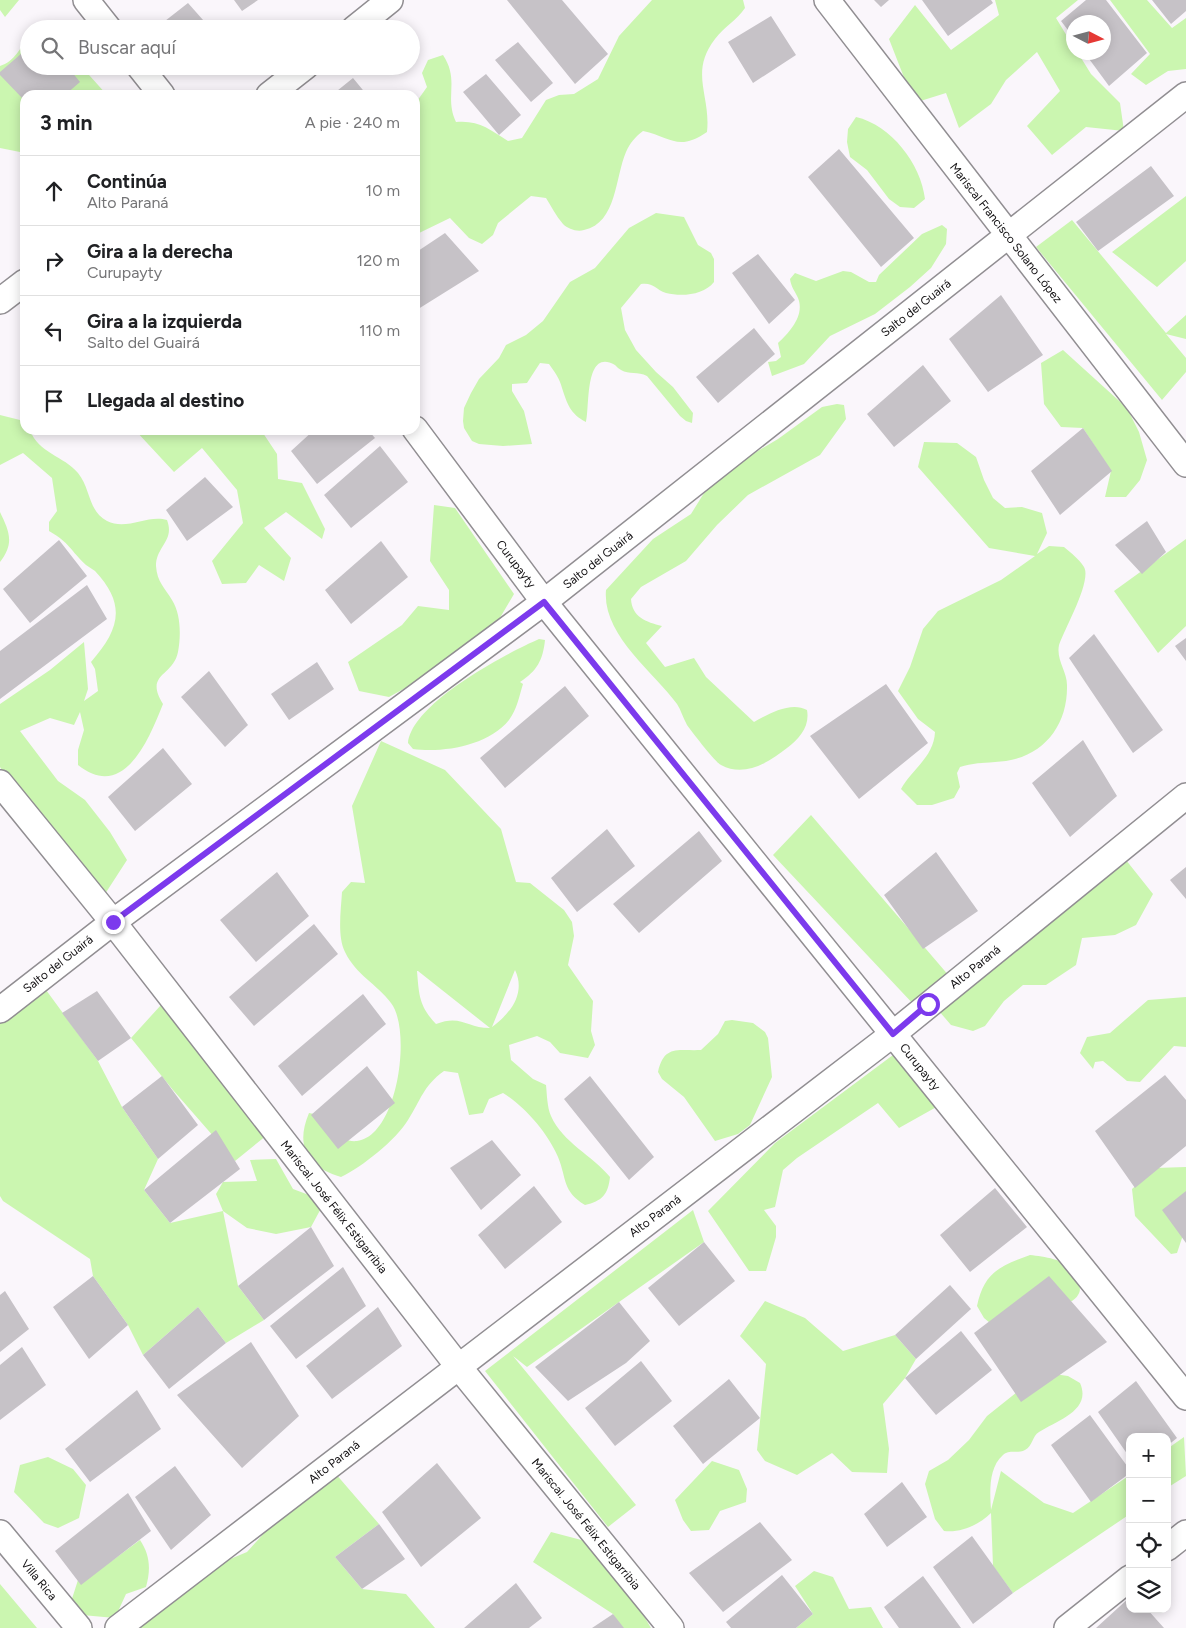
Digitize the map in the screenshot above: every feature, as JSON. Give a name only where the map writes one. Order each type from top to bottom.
[{"type":"street","points":[[86,0],[102,20]]},
{"type":"street","points":[[365,20],[390,0]]},
{"type":"street","name":"Mariscal Francisco Solano López","points":[[827,0],[1007,236],[1186,464]]},
{"type":"street","points":[[146,75],[158,90]]},
{"type":"street","points":[[275,90],[295,75]]},
{"type":"street","name":"Salto del Guairá","points":[[0,1010],[113,922],[544,602],[1186,96]]},
{"type":"street","points":[[0,301],[20,286]]},
{"type":"street","name":"Curupayty","points":[[419,435],[544,602],[1186,1397]]},
{"type":"street","name":"Mariscal. José Félix Estigarribia","points":[[0,783],[113,922],[458,1366],[671,1628]]},
{"type":"street","name":"Alto Paraná","points":[[118,1628],[893,1034],[1186,796]]},
{"type":"street","name":"Villa Rica","points":[[0,1533],[78,1628]]},
{"type":"street","points":[[1171,1545],[1186,1533]]},
{"type":"street","points":[[1067,1628],[1126,1581]]},
{"type":"green space","points":[[0,0],[19,0],[5,17],[0,10]]},
{"type":"green space","points":[[652,0],[743,0],[745,8],[715,39],[707,51],[703,63],[702,74],[707,132],[697,138],[681,142],[643,131],[640,133],[626,152],[609,209],[595,226],[584,230],[581,231],[567,227],[558,218],[546,198],[531,196],[498,223],[493,235],[482,244],[469,238],[450,218],[420,233],[420,97],[427,87],[422,73],[428,60],[443,55],[448,64],[451,73],[451,104],[456,122],[478,124],[508,141],[522,138],[546,100],[559,95],[574,94],[598,79],[619,36]]},
{"type":"green space","points":[[995,0],[1078,0],[1056,18],[1066,34],[1066,60],[1082,60],[1091,74],[1120,103],[1124,131],[1086,127],[1052,155],[1027,126],[1060,91],[1037,52],[1006,80],[991,104],[959,128],[946,93],[914,103],[889,39],[915,5],[951,50],[999,15]]},
{"type":"green space","points":[[1110,0],[1147,0],[1172,28],[1186,18],[1186,69],[1168,71],[1146,85],[1131,74],[1150,54]]},
{"type":"green space","points":[[20,49],[20,75],[89,75],[103,90],[20,90],[20,152],[0,148],[0,66],[13,58]]},
{"type":"green space","points":[[856,117],[869,121],[881,128],[892,137],[911,160],[922,186],[925,199],[914,208],[900,207],[889,199],[867,170],[850,157],[847,142],[848,129]]},
{"type":"green space","points":[[1186,196],[1186,261],[1157,287],[1112,252]]},
{"type":"green space","points":[[656,213],[684,217],[698,245],[711,253],[714,259],[714,282],[705,290],[686,295],[666,293],[651,285],[641,284],[621,308],[625,330],[636,350],[673,387],[693,413],[692,423],[680,416],[647,376],[624,371],[615,365],[605,362],[598,364],[593,371],[586,422],[570,408],[558,378],[549,364],[540,363],[527,383],[512,384],[512,391],[524,411],[532,444],[503,446],[479,444],[472,441],[464,428],[464,408],[479,379],[499,358],[506,345],[526,335],[543,321],[570,282],[595,268],[629,228]]},
{"type":"green space","points":[[1072,220],[1166,333],[1186,315],[1186,339],[1166,334],[1186,358],[1186,372],[1162,400],[1036,247]]},
{"type":"green space","points":[[942,225],[947,229],[946,244],[931,268],[910,287],[875,314],[830,336],[804,364],[772,376],[768,362],[776,361],[781,357],[778,343],[795,323],[800,311],[800,304],[790,279],[795,273],[816,281],[843,271],[851,272],[869,282],[876,282],[879,275],[922,234]]},
{"type":"green space","points":[[1063,350],[1127,408],[1139,432],[1147,460],[1140,480],[1126,497],[1105,497],[1111,471],[1083,428],[1061,427],[1044,404],[1041,363]]},
{"type":"green space","points":[[837,404],[844,405],[846,419],[820,455],[748,495],[717,525],[686,561],[641,587],[631,599],[634,610],[641,618],[662,626],[646,643],[665,667],[694,658],[706,677],[754,722],[773,712],[787,708],[794,707],[807,710],[808,716],[803,731],[787,748],[756,767],[739,770],[730,769],[718,763],[709,753],[687,725],[677,704],[631,652],[612,622],[607,607],[606,590],[653,539],[691,514],[709,485],[722,477],[736,460],[751,455],[778,439],[822,407]]},
{"type":"green space","points":[[0,415],[20,420],[20,435],[32,435],[45,449],[72,467],[82,479],[96,512],[107,521],[122,524],[160,519],[167,520],[169,527],[167,539],[159,553],[156,566],[160,581],[177,612],[180,625],[179,646],[175,660],[158,681],[158,694],[163,704],[150,734],[132,762],[121,771],[109,776],[94,774],[78,765],[78,750],[84,730],[80,712],[74,725],[50,718],[20,731],[58,781],[85,800],[110,832],[127,860],[105,894],[24,804],[0,767],[0,704],[50,670],[84,642],[88,689],[84,701],[98,691],[95,669],[91,662],[108,640],[113,629],[116,618],[115,607],[112,596],[95,571],[86,565],[66,543],[49,531],[49,522],[57,511],[52,478],[23,453],[0,465]]},
{"type":"green space","points":[[140,435],[264,435],[277,454],[278,479],[302,483],[325,529],[322,539],[286,512],[264,528],[291,558],[284,581],[259,565],[246,583],[222,584],[212,561],[243,523],[237,490],[202,448],[174,472]]},
{"type":"green space","points":[[924,442],[957,443],[976,457],[993,498],[1005,508],[1022,507],[1042,513],[1047,533],[1037,554],[1049,546],[1064,547],[1082,564],[1085,574],[1077,605],[1059,645],[1059,656],[1067,680],[1066,699],[1058,725],[1052,735],[1043,745],[1020,758],[960,767],[957,773],[960,787],[954,798],[932,805],[917,805],[901,789],[927,756],[934,741],[935,732],[918,719],[898,691],[910,667],[923,629],[938,611],[1001,580],[1035,556],[989,548],[918,467]]},
{"type":"green space","points":[[434,505],[455,508],[514,594],[494,628],[427,676],[389,697],[359,691],[348,662],[402,625],[418,606],[449,610],[449,590],[430,561]]},
{"type":"green space","points":[[0,512],[8,531],[9,543],[8,549],[0,562]]},
{"type":"green space","points":[[1186,539],[1186,626],[1158,653],[1114,591]]},
{"type":"green space","points":[[539,639],[545,640],[541,659],[531,674],[520,682],[523,684],[516,707],[512,716],[500,729],[477,742],[438,750],[413,749],[408,743],[413,728],[425,712],[442,696],[484,668]]},
{"type":"green space","points":[[381,741],[445,770],[501,829],[516,882],[530,883],[564,910],[572,922],[574,936],[568,965],[593,1001],[591,1031],[595,1045],[588,1058],[560,1053],[550,1042],[537,1036],[509,1045],[511,1060],[533,1079],[546,1085],[549,1109],[556,1125],[570,1141],[610,1177],[606,1193],[600,1199],[585,1205],[572,1195],[566,1184],[558,1157],[542,1129],[519,1105],[503,1093],[489,1099],[483,1113],[469,1115],[458,1073],[444,1071],[431,1082],[403,1128],[368,1160],[341,1177],[329,1173],[320,1167],[307,1154],[303,1136],[309,1113],[324,1118],[342,1137],[351,1141],[357,1141],[371,1135],[383,1121],[391,1102],[397,1080],[400,1057],[400,1035],[397,1016],[391,1003],[355,967],[345,952],[341,938],[342,892],[351,882],[365,883],[352,806]],"holes":[[[515,970],[519,987],[515,1002],[511,1009],[492,1027]],[[418,971],[490,1028],[452,1020],[436,1024],[423,1006],[418,987]]]},
{"type":"green space","points":[[811,815],[950,977],[916,1007],[773,855]]},
{"type":"green space","points":[[1122,855],[1153,894],[1136,925],[1115,935],[1082,938],[1076,965],[1046,985],[1023,985],[1004,1001],[985,1026],[973,1031],[951,1025],[932,1003]]},
{"type":"green space","points":[[38,979],[98,1061],[122,1107],[158,1159],[144,1190],[170,1223],[223,1211],[238,1286],[264,1320],[226,1343],[198,1307],[143,1355],[128,1325],[93,1276],[90,1259],[3,1201],[0,1196],[0,1009]]},
{"type":"green space","points":[[171,994],[277,1127],[235,1161],[173,1090],[131,1038]]},
{"type":"green space","points":[[1186,997],[1186,1047],[1174,1046],[1140,1082],[1127,1081],[1103,1061],[1095,1062],[1093,1069],[1080,1053],[1087,1037],[1110,1033],[1148,1000]]},
{"type":"green space","points":[[725,1021],[753,1023],[765,1032],[768,1038],[772,1077],[750,1125],[738,1134],[715,1141],[684,1097],[662,1079],[658,1072],[664,1057],[668,1053],[678,1050],[701,1050],[718,1034]]},
{"type":"green space","points":[[893,1055],[940,1105],[899,1128],[878,1103],[797,1158],[783,1170],[775,1207],[764,1210],[776,1226],[776,1237],[766,1271],[749,1271],[708,1211],[775,1143]]},
{"type":"green space","points":[[276,1159],[293,1189],[325,1201],[311,1227],[276,1234],[247,1228],[223,1211],[216,1194],[223,1182],[257,1181],[250,1160]]},
{"type":"green space","points":[[1186,1167],[1186,1226],[1177,1253],[1171,1254],[1135,1216],[1132,1189],[1155,1168]]},
{"type":"green space","points":[[693,1210],[704,1242],[527,1367],[513,1356],[636,1505],[608,1527],[485,1371]]},
{"type":"green space","points":[[1030,1255],[1056,1260],[1068,1266],[1073,1271],[1078,1282],[1079,1293],[1073,1300],[1053,1310],[996,1328],[984,1318],[977,1306],[984,1286],[989,1278],[1001,1267]]},
{"type":"green space","points":[[765,1301],[805,1318],[843,1351],[895,1335],[916,1359],[905,1378],[883,1404],[889,1449],[887,1473],[852,1472],[832,1453],[797,1475],[765,1461],[757,1450],[766,1364],[740,1336]]},
{"type":"green space","points":[[1054,1374],[1068,1376],[1080,1383],[1081,1400],[1071,1413],[1037,1434],[1028,1448],[1022,1451],[1005,1453],[998,1460],[991,1481],[991,1510],[1001,1471],[1044,1503],[1073,1513],[1126,1478],[1126,1517],[1013,1593],[993,1566],[991,1513],[969,1527],[957,1531],[944,1531],[935,1519],[925,1484],[929,1471],[948,1460],[969,1440],[987,1416],[1022,1388]]},
{"type":"green space","points":[[1184,1437],[1186,1476],[1171,1485],[1171,1478],[1171,1446]]},
{"type":"green space","points":[[48,1457],[73,1469],[86,1485],[79,1518],[58,1528],[44,1523],[14,1492],[20,1465]]},
{"type":"green space","points":[[712,1461],[739,1470],[747,1489],[746,1502],[720,1511],[709,1530],[691,1531],[683,1520],[675,1500]]},
{"type":"green space","points":[[335,1473],[379,1524],[335,1557],[362,1589],[406,1594],[435,1628],[134,1628],[180,1580],[247,1552],[286,1509]]},
{"type":"green space","points":[[551,1532],[589,1542],[614,1578],[635,1601],[651,1628],[621,1628],[613,1614],[533,1562]]},
{"type":"green space","points":[[140,1540],[149,1562],[146,1587],[126,1594],[115,1618],[82,1615],[70,1605],[78,1580],[113,1560]]},
{"type":"green space","points":[[814,1571],[833,1577],[849,1609],[871,1607],[883,1628],[796,1628],[813,1614],[795,1586]]},
{"type":"green space","points":[[0,1584],[37,1628],[0,1628]]},
{"type":"building","points":[[234,0],[258,0],[242,11]]},
{"type":"building","points":[[507,0],[562,0],[608,54],[575,84]]},
{"type":"building","points":[[874,0],[889,0],[881,7]]},
{"type":"building","points":[[922,0],[991,0],[993,3],[948,36]]},
{"type":"building","points":[[1086,0],[1106,0],[1147,53],[1109,86],[1090,60],[1111,60],[1111,15],[1068,15]]},
{"type":"building","points":[[1152,0],[1186,0],[1186,11],[1171,24]]},
{"type":"building","points":[[188,3],[203,20],[166,20]]},
{"type":"building","points":[[771,16],[796,55],[753,83],[728,42]]},
{"type":"building","points":[[1066,17],[1066,28],[1061,21]]},
{"type":"building","points":[[518,42],[553,83],[531,102],[495,60]]},
{"type":"building","points":[[20,55],[20,75],[74,75],[80,82],[71,90],[20,90],[20,96],[0,75],[0,72]]},
{"type":"building","points":[[486,74],[521,115],[499,135],[463,92]]},
{"type":"building","points":[[353,78],[363,90],[338,90]]},
{"type":"building","points":[[839,149],[914,238],[881,267],[808,177]]},
{"type":"building","points":[[1151,166],[1174,196],[1098,251],[1076,222]]},
{"type":"building","points":[[445,233],[479,271],[420,308],[420,250]]},
{"type":"building","points":[[758,254],[795,300],[769,324],[732,273]]},
{"type":"building","points":[[1001,295],[1043,355],[988,392],[949,339]]},
{"type":"building","points":[[754,328],[775,354],[718,403],[696,377]]},
{"type":"building","points":[[923,365],[951,401],[894,447],[867,414]]},
{"type":"building","points":[[1083,428],[1112,471],[1060,515],[1031,471]]},
{"type":"building","points":[[309,435],[372,435],[375,438],[317,484],[291,451]]},
{"type":"building","points":[[380,446],[408,482],[351,528],[324,495]]},
{"type":"building","points":[[205,477],[233,507],[187,541],[166,510]]},
{"type":"building","points":[[1147,521],[1166,552],[1142,574],[1115,545]]},
{"type":"building","points":[[59,540],[87,576],[30,623],[3,589]]},
{"type":"building","points":[[381,541],[408,577],[351,624],[325,590]]},
{"type":"building","points":[[87,585],[107,619],[0,699],[0,651]]},
{"type":"building","points":[[1094,634],[1163,730],[1133,753],[1069,658]]},
{"type":"building","points":[[1186,638],[1186,661],[1175,646]]},
{"type":"building","points":[[317,662],[334,689],[289,720],[271,694]]},
{"type":"building","points":[[209,671],[248,725],[225,747],[181,697]]},
{"type":"building","points":[[886,684],[928,743],[859,799],[810,736]]},
{"type":"building","points":[[565,686],[589,716],[505,788],[480,758]]},
{"type":"building","points":[[1083,740],[1117,796],[1070,837],[1032,783]]},
{"type":"building","points":[[163,748],[192,784],[135,831],[108,797]]},
{"type":"building","points":[[607,829],[635,866],[577,912],[551,878]]},
{"type":"building","points":[[699,831],[722,861],[639,933],[613,904]]},
{"type":"building","points":[[936,852],[978,911],[923,949],[884,895]]},
{"type":"building","points":[[1186,867],[1186,899],[1170,880]]},
{"type":"building","points":[[277,872],[309,916],[256,962],[220,920]]},
{"type":"building","points":[[314,924],[338,954],[254,1026],[229,997]]},
{"type":"building","points":[[97,991],[131,1038],[98,1061],[62,1013]]},
{"type":"building","points":[[363,994],[386,1024],[302,1096],[278,1066]]},
{"type":"building","points":[[367,1066],[395,1103],[338,1149],[311,1115]]},
{"type":"building","points":[[1165,1075],[1186,1100],[1186,1146],[1135,1188],[1095,1131]]},
{"type":"building","points":[[162,1076],[198,1125],[158,1159],[122,1107]]},
{"type":"building","points":[[590,1076],[654,1157],[629,1180],[564,1099]]},
{"type":"building","points":[[216,1130],[240,1169],[170,1223],[144,1190]]},
{"type":"building","points":[[492,1140],[521,1175],[481,1210],[450,1168]]},
{"type":"building","points":[[534,1186],[562,1222],[505,1269],[478,1235]]},
{"type":"building","points":[[995,1188],[1027,1227],[970,1272],[940,1235]]},
{"type":"building","points":[[1186,1191],[1186,1243],[1162,1210]]},
{"type":"building","points":[[311,1227],[334,1266],[264,1320],[238,1286]]},
{"type":"building","points":[[704,1242],[735,1281],[679,1326],[648,1288]]},
{"type":"building","points":[[343,1267],[366,1306],[296,1359],[270,1326]]},
{"type":"building","points":[[93,1276],[128,1325],[89,1359],[53,1307]]},
{"type":"building","points":[[1049,1276],[1107,1342],[1021,1402],[974,1333]]},
{"type":"building","points":[[950,1285],[971,1309],[916,1359],[895,1335]]},
{"type":"building","points":[[5,1291],[29,1329],[0,1352],[0,1295]]},
{"type":"building","points":[[619,1302],[650,1341],[626,1363],[568,1401],[535,1367]]},
{"type":"building","points":[[198,1307],[226,1343],[169,1389],[143,1355]]},
{"type":"building","points":[[378,1307],[402,1346],[332,1399],[306,1366]]},
{"type":"building","points":[[961,1331],[992,1370],[936,1415],[905,1378]]},
{"type":"building","points":[[251,1342],[299,1416],[242,1468],[177,1395]]},
{"type":"building","points":[[22,1347],[46,1385],[0,1420],[0,1365]]},
{"type":"building","points":[[641,1361],[672,1401],[615,1446],[585,1408]]},
{"type":"building","points":[[729,1379],[760,1418],[703,1464],[673,1426]]},
{"type":"building","points":[[1136,1381],[1177,1438],[1171,1443],[1171,1433],[1126,1433],[1126,1452],[1098,1412]]},
{"type":"building","points":[[137,1390],[161,1429],[90,1482],[65,1449]]},
{"type":"building","points":[[1090,1415],[1126,1464],[1126,1476],[1091,1502],[1051,1445]]},
{"type":"building","points":[[437,1463],[481,1518],[421,1567],[382,1512]]},
{"type":"building","points":[[175,1466],[211,1515],[171,1550],[135,1497]]},
{"type":"building","points":[[902,1482],[927,1517],[887,1547],[864,1514]]},
{"type":"building","points":[[128,1493],[151,1531],[81,1585],[55,1551]]},
{"type":"building","points":[[760,1522],[792,1560],[723,1612],[689,1573]]},
{"type":"building","points":[[379,1524],[405,1559],[362,1589],[335,1557]]},
{"type":"building","points":[[972,1536],[1013,1593],[973,1624],[933,1567]]},
{"type":"building","points":[[782,1575],[813,1614],[796,1628],[731,1628],[726,1622]]},
{"type":"building","points":[[923,1576],[961,1628],[899,1628],[884,1607]]},
{"type":"building","points":[[516,1583],[542,1618],[529,1628],[464,1628]]},
{"type":"building","points":[[1126,1601],[1126,1613],[1151,1613],[1164,1628],[1096,1628]]},
{"type":"building","points":[[613,1614],[624,1628],[592,1628]]},
{"type":"route","points":[[113,922],[544,602],[893,1034],[928,1004]]}]
